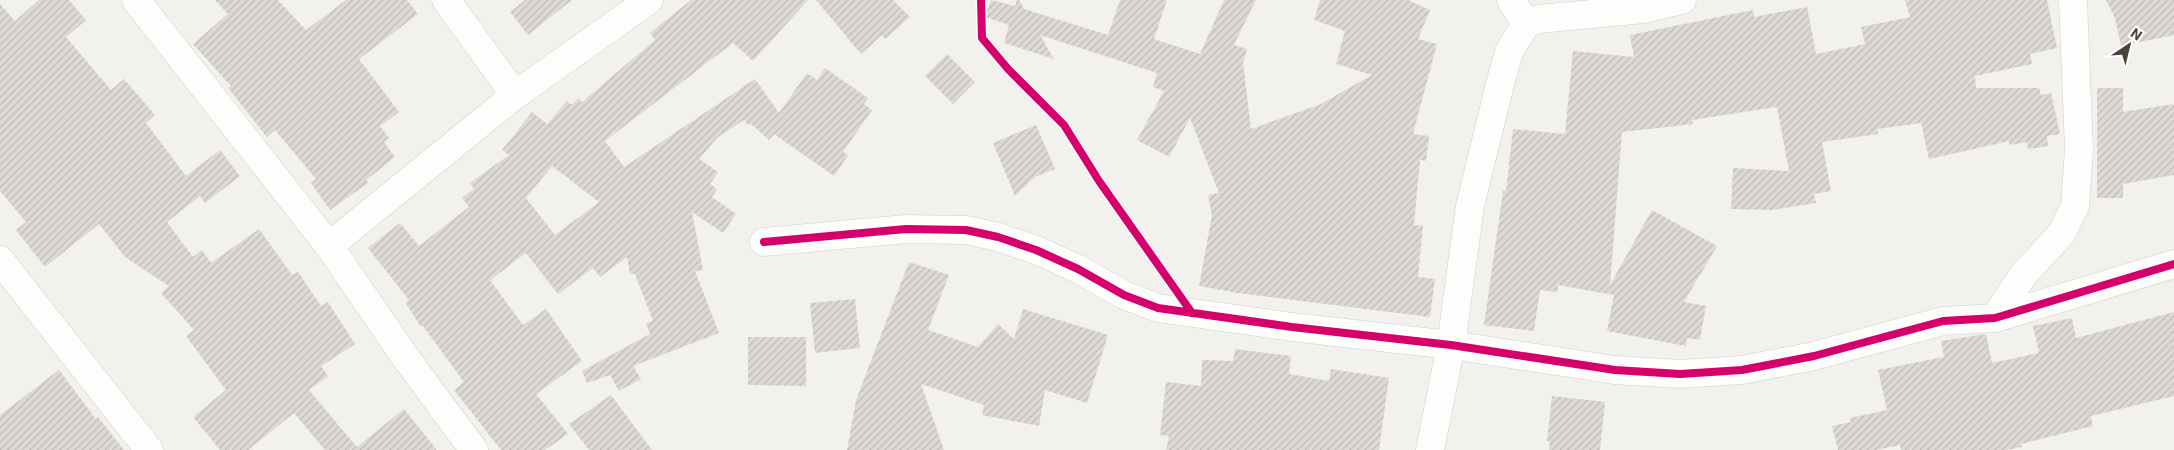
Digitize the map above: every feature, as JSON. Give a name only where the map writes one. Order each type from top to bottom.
[{"type":"street","points":[[136,0],[329,246],[408,361],[474,450]]},
{"type":"street","points":[[446,0],[515,95]]},
{"type":"street","points":[[329,246],[515,95],[649,0]]},
{"type":"street","points":[[1511,0],[1546,13],[1644,9],[1682,0]]},
{"type":"street","points":[[1995,318],[2023,275],[2062,233],[2074,206],[2079,150],[2073,0]]},
{"type":"street","points":[[1430,450],[1451,345],[1470,206],[1510,52],[1546,13]]},
{"type":"street","points":[[764,242],[906,229],[966,230],[998,237],[1036,250],[1078,269],[1124,295],[1158,308],[1292,327],[1451,345],[1615,370],[1680,374],[1742,370],[1814,356],[1943,320],[1995,318],[2174,264]]},
{"type":"street","points":[[0,260],[149,450]]},
{"type":"building","points":[[39,0],[69,0],[86,20],[66,37],[111,90],[124,79],[155,115],[146,123],[186,176],[220,150],[240,176],[205,203],[200,196],[167,222],[193,257],[202,250],[211,263],[259,229],[292,275],[298,272],[321,306],[328,302],[355,344],[321,366],[328,376],[309,390],[357,447],[404,409],[437,450],[325,450],[294,413],[248,450],[220,450],[193,417],[226,390],[186,336],[194,330],[161,293],[169,286],[125,257],[99,224],[45,267],[16,230],[26,222],[0,191],[0,4],[15,21]]},
{"type":"building","points":[[215,0],[278,0],[306,30],[346,0],[407,0],[418,14],[359,59],[399,112],[380,126],[389,138],[384,142],[395,157],[366,180],[368,183],[330,210],[311,183],[316,179],[275,130],[267,137],[228,88],[231,86],[193,44],[228,14]]},
{"type":"building","points":[[525,0],[572,0],[528,35],[510,12]]},
{"type":"building","points":[[691,0],[808,0],[753,61],[733,43],[605,141],[624,167],[755,79],[779,113],[807,73],[817,80],[825,68],[868,98],[864,104],[872,110],[843,152],[848,155],[834,176],[774,134],[769,140],[744,120],[718,137],[699,159],[718,172],[710,184],[717,189],[712,197],[736,214],[723,233],[692,212],[703,270],[695,271],[719,333],[633,366],[641,379],[619,391],[610,375],[587,383],[582,371],[650,334],[646,323],[653,321],[635,274],[630,274],[627,257],[600,277],[593,268],[558,294],[526,253],[490,280],[523,325],[546,309],[582,361],[536,394],[568,434],[545,450],[501,450],[454,390],[464,382],[423,326],[421,327],[405,302],[409,300],[368,248],[400,223],[419,246],[469,207],[462,198],[474,189],[470,183],[509,155],[502,150],[532,112],[547,124],[567,101],[572,105],[578,98],[582,102],[655,40],[650,33]],"holes":[[[552,166],[599,202],[555,235],[526,198]]]},
{"type":"building","points":[[816,0],[893,0],[910,17],[885,39],[882,35],[861,54]]},
{"type":"building","points":[[991,0],[1015,6],[1017,0],[1019,0],[1024,9],[1108,35],[1120,0],[1167,0],[1154,39],[1200,54],[1224,0],[1256,0],[1234,45],[1247,49],[1243,63],[1251,129],[1321,104],[1372,75],[1336,64],[1345,31],[1314,20],[1320,0],[1408,0],[1430,10],[1418,39],[1437,44],[1413,134],[1429,136],[1426,161],[1420,160],[1414,225],[1423,226],[1418,277],[1435,279],[1430,317],[1238,293],[1199,286],[1212,215],[1208,195],[1219,193],[1190,118],[1169,157],[1137,140],[1164,91],[1153,87],[1157,73],[1040,35],[1054,59],[1004,43],[1009,25],[985,17]]},
{"type":"building","points":[[1905,0],[2047,0],[2057,48],[2030,54],[2032,64],[1975,76],[1976,88],[2039,88],[2041,95],[2051,93],[2060,134],[2047,136],[2048,146],[2028,149],[2027,142],[2009,145],[2009,141],[1929,159],[1921,123],[1877,129],[1878,134],[1822,142],[1831,191],[1814,194],[1816,203],[1772,210],[1731,209],[1733,168],[1789,171],[1777,107],[1692,120],[1693,124],[1622,132],[1610,285],[1652,210],[1717,246],[1684,302],[1706,306],[1700,340],[1687,338],[1686,346],[1607,331],[1614,295],[1558,285],[1557,292],[1540,290],[1534,331],[1484,325],[1503,191],[1506,191],[1513,129],[1565,134],[1573,51],[1634,57],[1630,35],[1753,10],[1754,17],[1807,7],[1816,54],[1865,44],[1861,27],[1910,17]]},
{"type":"building","points":[[2106,0],[2174,0],[2174,35],[2121,46],[2115,18]]},
{"type":"building","points":[[947,54],[975,82],[953,104],[925,76]]},
{"type":"building","points":[[2097,88],[2123,88],[2123,112],[2174,104],[2174,175],[2123,184],[2123,198],[2097,198]]},
{"type":"building","points":[[1036,125],[1055,169],[1035,177],[1015,196],[993,143]]},
{"type":"building","points":[[909,262],[949,275],[928,330],[978,347],[998,324],[1014,339],[1023,309],[1108,335],[1087,403],[1045,390],[1039,426],[982,415],[984,405],[921,384],[944,450],[847,450],[856,400]]},
{"type":"building","points":[[855,299],[860,348],[815,353],[810,303]]},
{"type":"building","points":[[2174,312],[2174,396],[2091,416],[2093,426],[2021,444],[2022,447],[2007,450],[1901,450],[1900,445],[1875,450],[1838,450],[1832,426],[1851,422],[1850,418],[1887,410],[1878,370],[1944,357],[1941,341],[1986,334],[1992,363],[2039,353],[2033,326],[2072,318],[2076,338]]},
{"type":"building","points":[[748,337],[806,337],[806,386],[748,385]]},
{"type":"building","points":[[1235,349],[1291,356],[1289,374],[1329,381],[1331,369],[1389,378],[1379,450],[1166,450],[1169,436],[1160,435],[1166,382],[1201,386],[1202,360],[1233,361]]},
{"type":"building","points":[[59,370],[96,419],[98,417],[124,450],[0,450],[0,415]]},
{"type":"building","points":[[611,395],[652,450],[589,450],[569,424]]},
{"type":"building","points":[[1552,396],[1605,402],[1600,450],[1549,450],[1550,441],[1547,441]]},
{"type":"cycle path","points":[[981,0],[982,38],[1008,69],[1064,125],[1099,181],[1192,313]]},
{"type":"cycle path","points":[[764,242],[906,229],[966,230],[998,237],[1036,250],[1078,269],[1124,295],[1158,308],[1292,327],[1451,345],[1615,370],[1680,374],[1742,370],[1814,356],[1943,321],[1995,318],[2174,264]]}]
